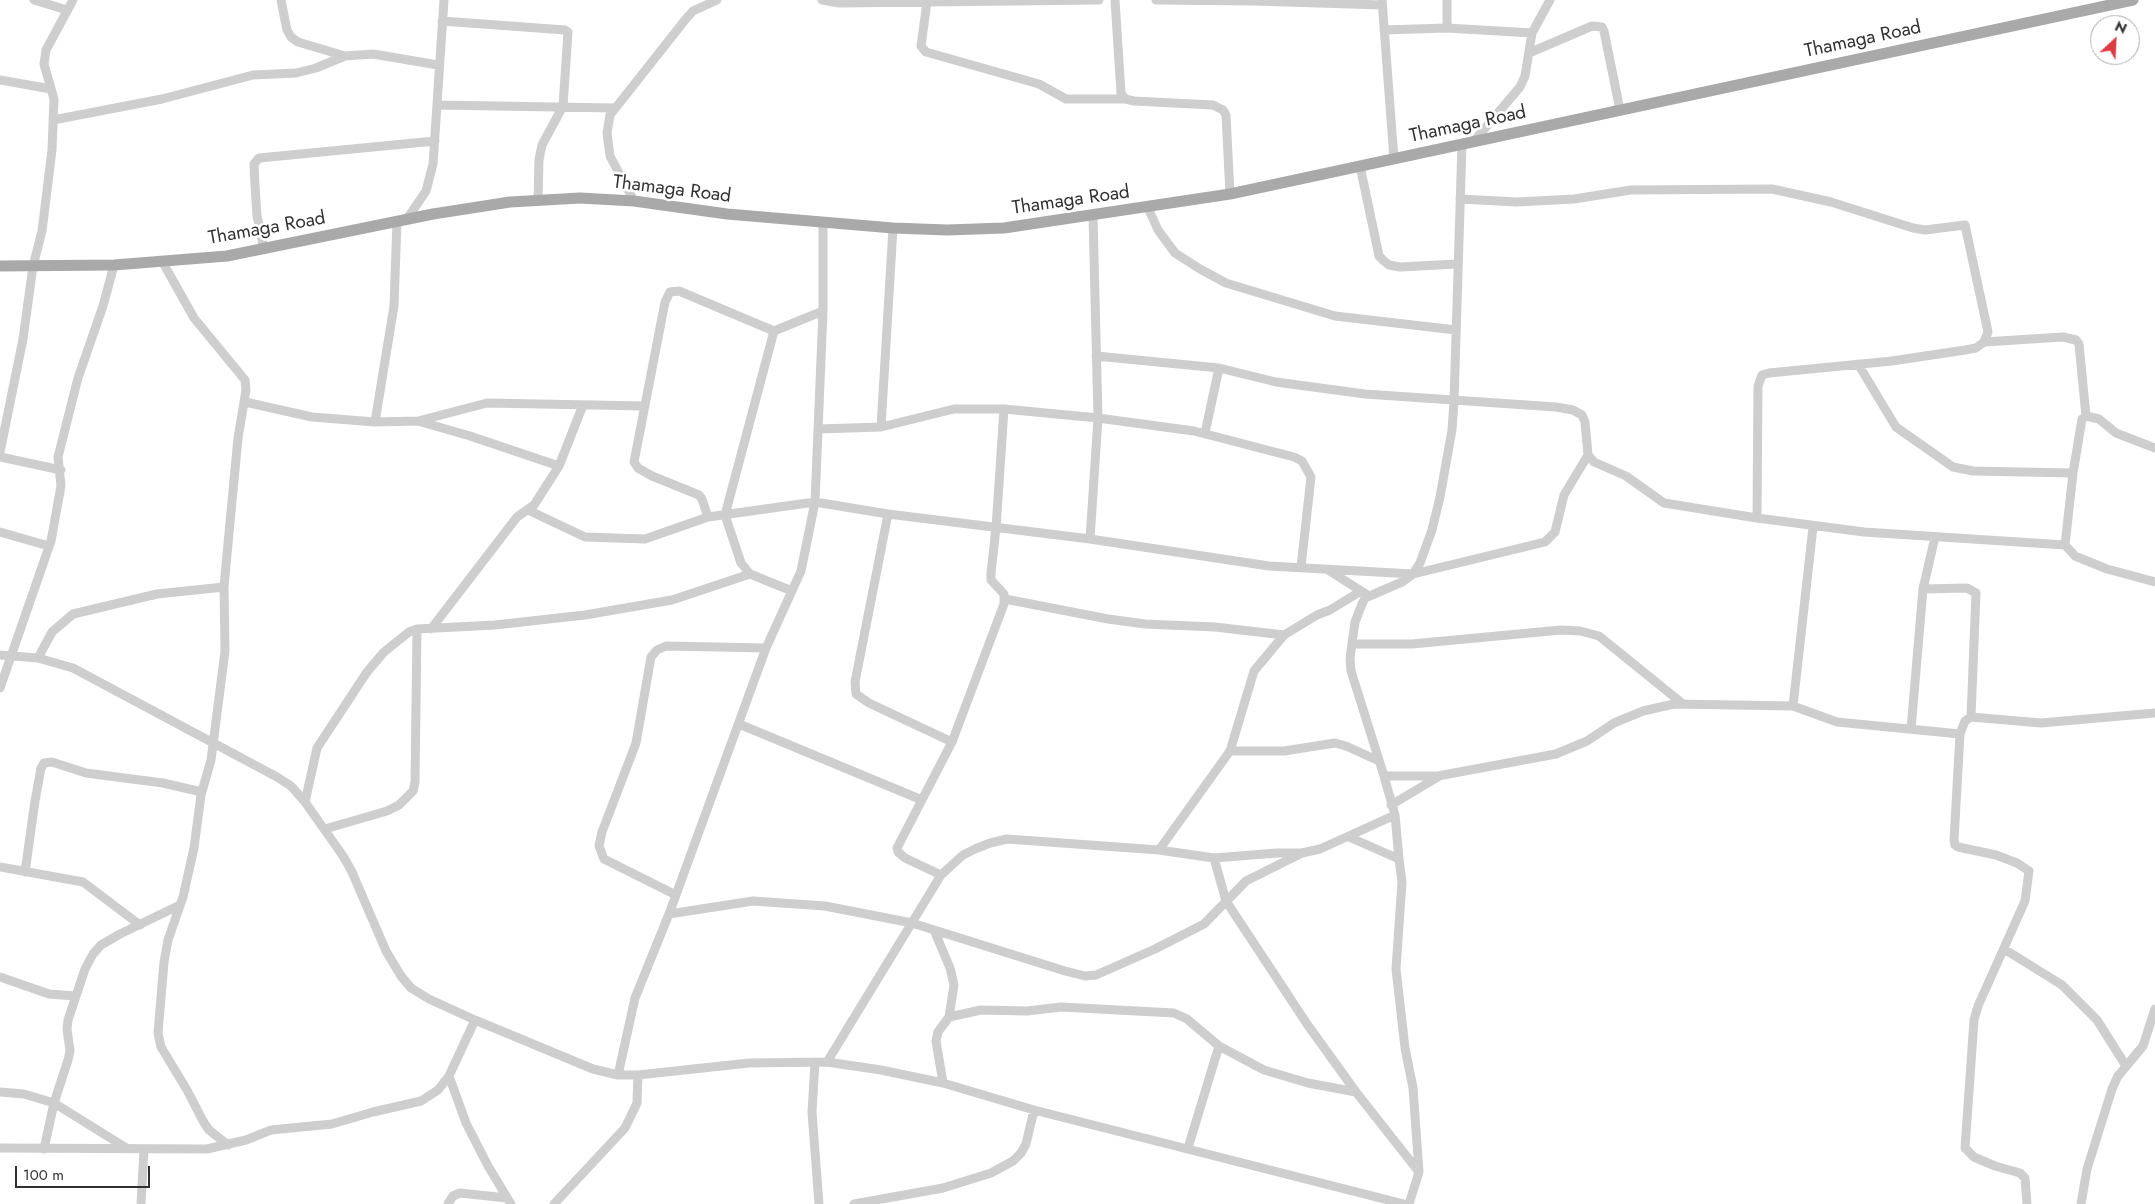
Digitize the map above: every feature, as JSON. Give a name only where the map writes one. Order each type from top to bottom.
[{"type":"main road","name":"Thamaga Road","points":[[0,266],[114,265],[227,256],[402,220],[510,202],[580,198],[634,201],[727,214],[893,228],[947,230],[1004,228],[1148,208],[1230,194],[2133,0]]},
{"type":"street","points":[[34,0],[67,10]]},
{"type":"street","points":[[0,452],[3,421],[23,339],[33,266],[42,231],[52,150],[54,99],[44,64],[46,50],[73,0]]},
{"type":"street","points":[[281,0],[287,30],[291,37],[298,42],[345,56]]},
{"type":"street","points":[[375,422],[394,306],[402,220],[426,191],[433,164],[438,64],[444,0]]},
{"type":"street","points":[[634,201],[610,156],[608,123],[614,108],[693,11],[708,2],[717,0]]},
{"type":"street","points":[[822,0],[838,3],[1099,0]]},
{"type":"street","points":[[1115,0],[1120,94],[1125,99]]},
{"type":"street","points":[[1156,0],[1382,2],[1394,159]]},
{"type":"street","points":[[1447,0],[1447,28]]},
{"type":"street","points":[[1474,141],[1520,87],[1525,76],[1532,33],[1550,0]]},
{"type":"street","points":[[927,2],[921,46],[926,52],[1039,84],[1066,99],[1125,99],[1213,105],[1223,110],[1226,115],[1230,194]]},
{"type":"street","points":[[442,21],[565,30],[568,35],[563,106],[542,145],[539,160],[538,201]]},
{"type":"street","points":[[1529,53],[1592,26],[1602,27],[1620,110]]},
{"type":"street","points":[[1384,30],[1447,28],[1532,33]]},
{"type":"street","points":[[53,120],[162,99],[253,75],[303,71],[316,68],[345,56],[373,54],[438,64]]},
{"type":"street","points":[[0,80],[51,89]]},
{"type":"street","points":[[437,105],[614,108]]},
{"type":"street","points":[[264,249],[257,216],[255,185],[254,164],[259,158],[435,141]]},
{"type":"street","points":[[1409,1204],[1419,1172],[1413,1088],[1405,1048],[1396,969],[1402,882],[1400,859],[1395,815],[1390,805],[1384,776],[1351,671],[1350,658],[1359,611],[1365,598],[1402,582],[1413,574],[1420,563],[1432,530],[1440,497],[1452,430],[1454,401],[1462,144]]},
{"type":"street","points":[[1360,166],[1379,256],[1389,265],[1400,267],[1457,264]]},
{"type":"street","points":[[1460,199],[1517,202],[1574,199],[1631,190],[1772,189],[1831,202],[1913,228],[1925,230],[1965,225],[1988,332],[1984,342],[1976,348],[1965,350],[1858,364],[1769,372],[1762,375],[1758,386],[1757,518]]},
{"type":"street","points":[[1148,208],[1158,230],[1175,253],[1226,283],[1335,316],[1456,330]]},
{"type":"street","points":[[1090,539],[1098,418],[1092,216]]},
{"type":"street","points":[[618,1075],[633,1004],[669,914],[766,648],[801,570],[815,502],[823,311],[823,222]]},
{"type":"street","points":[[881,427],[893,228]]},
{"type":"street","points":[[162,261],[206,336],[245,380],[245,402],[237,447],[224,588],[225,651],[214,741],[209,772],[202,792],[194,848],[184,897],[164,962],[158,1040],[188,1090],[203,1122],[209,1130],[228,1145]]},
{"type":"street","points":[[0,688],[5,656],[49,546],[61,486],[58,457],[78,378],[103,306],[114,265]]},
{"type":"street","points":[[708,517],[699,495],[652,476],[635,465],[665,302],[670,292],[679,292],[774,331],[823,311]]},
{"type":"street","points":[[774,331],[725,515],[741,562],[750,574],[792,591]]},
{"type":"street","points":[[1984,342],[2063,337],[2076,340],[2081,348],[2086,416]]},
{"type":"street","points":[[1096,356],[1219,368],[1276,382],[1365,394],[1556,407],[1572,410],[1582,415],[1585,422],[1588,455],[1594,462],[1626,476],[1664,503],[1813,527],[2065,546],[2075,556],[2107,569],[2155,582]]},
{"type":"street","points":[[1858,364],[1896,427],[1953,467],[1972,471],[2073,473]]},
{"type":"street","points":[[1205,434],[1219,368]]},
{"type":"street","points":[[245,402],[312,417],[375,422],[418,421],[487,404],[645,406]]},
{"type":"street","points":[[431,629],[517,517],[534,505],[559,466],[583,405]]},
{"type":"street","points":[[819,429],[881,427],[954,409],[1004,409],[1098,418],[1205,434],[1294,457],[1302,461],[1311,477],[1301,566]]},
{"type":"street","points":[[1004,409],[991,580],[1005,599],[1108,619],[1145,624],[1215,627],[1284,636]]},
{"type":"street","points":[[2086,416],[2099,418],[2116,433],[2155,448]]},
{"type":"street","points":[[2065,546],[2073,473],[2082,419],[2086,416]]},
{"type":"street","points":[[418,421],[470,436],[559,466]]},
{"type":"street","points":[[528,510],[578,536],[591,539],[652,538],[708,517],[815,502],[888,514],[1090,539],[1269,566],[1301,566],[1328,570],[1413,574],[1545,542],[1555,532],[1564,495],[1588,455]]},
{"type":"street","points":[[0,457],[60,470]]},
{"type":"street","points":[[888,514],[855,682],[856,694],[869,703],[952,742]]},
{"type":"street","points":[[1793,706],[1813,527]]},
{"type":"street","points":[[0,532],[49,546]]},
{"type":"street","points":[[1911,729],[1923,589],[1935,537]]},
{"type":"street","points":[[1328,570],[1370,596]]},
{"type":"street","points":[[305,802],[314,755],[336,718],[367,672],[384,652],[402,637],[417,629],[495,625],[585,615],[672,600],[750,574]]},
{"type":"street","points":[[38,658],[52,632],[73,614],[157,594],[224,588]]},
{"type":"street","points":[[1923,589],[1967,588],[1976,592],[1971,717]]},
{"type":"street","points":[[1159,850],[1230,751],[1254,671],[1284,636],[1362,591]]},
{"type":"street","points":[[941,875],[905,858],[898,852],[897,848],[952,742],[1005,599]]},
{"type":"street","points":[[325,829],[387,811],[399,805],[413,791],[415,782],[417,629]]},
{"type":"street","points":[[1352,644],[1412,644],[1561,630],[1580,630],[1599,636],[1683,704]]},
{"type":"street","points":[[676,895],[604,859],[599,846],[602,832],[636,743],[651,657],[656,650],[666,646],[766,648]]},
{"type":"street","points":[[5,656],[38,658],[60,663],[89,675],[214,741],[291,786],[325,829],[352,872],[382,943],[401,976],[411,988],[475,1020],[594,1069],[618,1075],[638,1075],[749,1063],[827,1062],[881,1070],[943,1083],[1034,1110],[1404,1204]]},
{"type":"street","points":[[1384,776],[1438,776],[1556,754],[1587,741],[1614,723],[1643,711],[1674,704],[1793,706],[1837,722],[1960,734]]},
{"type":"street","points":[[2027,1204],[2025,1178],[2020,1173],[1995,1166],[1974,1157],[1965,1148],[1964,1144],[1974,1020],[1982,995],[2025,901],[2029,870],[2007,859],[1958,847],[1955,844],[1960,734],[1965,721],[1971,717],[2041,722],[2155,713]]},
{"type":"street","points":[[739,724],[922,800]]},
{"type":"street","points":[[1230,751],[1284,752],[1335,743],[1379,761]]},
{"type":"street","points":[[25,872],[35,801],[41,768],[44,763],[52,762],[86,773],[163,783],[202,792]]},
{"type":"street","points":[[1390,805],[1438,776]]},
{"type":"street","points":[[827,1062],[886,962],[941,875],[963,855],[990,843],[1007,839],[1159,850],[1214,858],[1302,853],[1320,849],[1350,837],[1395,815]]},
{"type":"street","points":[[1350,837],[1400,859]]},
{"type":"street","points":[[669,914],[753,901],[826,906],[912,923],[1065,971],[1085,976],[1096,975],[1155,949],[1204,924],[1246,881],[1302,853]]},
{"type":"street","points":[[1214,858],[1226,901],[1307,1024],[1356,1092],[1419,1172]]},
{"type":"street","points":[[0,867],[83,882],[140,925]]},
{"type":"street","points":[[44,1149],[54,1103],[70,1051],[67,1029],[75,996],[93,954],[102,945],[120,934],[180,905]]},
{"type":"street","points":[[934,930],[952,975],[954,985],[949,1016],[938,1032],[936,1041],[943,1083]]},
{"type":"street","points":[[2004,949],[2062,985],[2097,1020],[2126,1066]]},
{"type":"street","points":[[0,977],[49,994],[75,996]]},
{"type":"street","points":[[949,1016],[981,1010],[1027,1011],[1060,1007],[1174,1013],[1187,1019],[1219,1046],[1264,1070],[1308,1083],[1356,1092]]},
{"type":"street","points":[[2082,1204],[2087,1169],[2112,1089],[2126,1066],[2143,1046],[2155,1009]]},
{"type":"street","points":[[0,1148],[207,1149],[228,1145],[271,1130],[332,1124],[372,1112],[421,1101],[438,1090],[449,1076],[475,1020]]},
{"type":"street","points":[[1188,1148],[1219,1046]]},
{"type":"street","points":[[815,1062],[812,1112],[819,1204]]},
{"type":"street","points":[[554,1204],[625,1128],[637,1102],[638,1075]]},
{"type":"street","points":[[449,1076],[466,1123],[510,1202]]},
{"type":"street","points":[[0,1092],[24,1094],[54,1103],[129,1150]]},
{"type":"street","points":[[854,1204],[943,1188],[991,1173],[1014,1161],[1026,1144],[1034,1110]]},
{"type":"street","points":[[141,1204],[144,1150]]},
{"type":"street","points":[[448,1204],[453,1196],[460,1193],[510,1202]]}]
